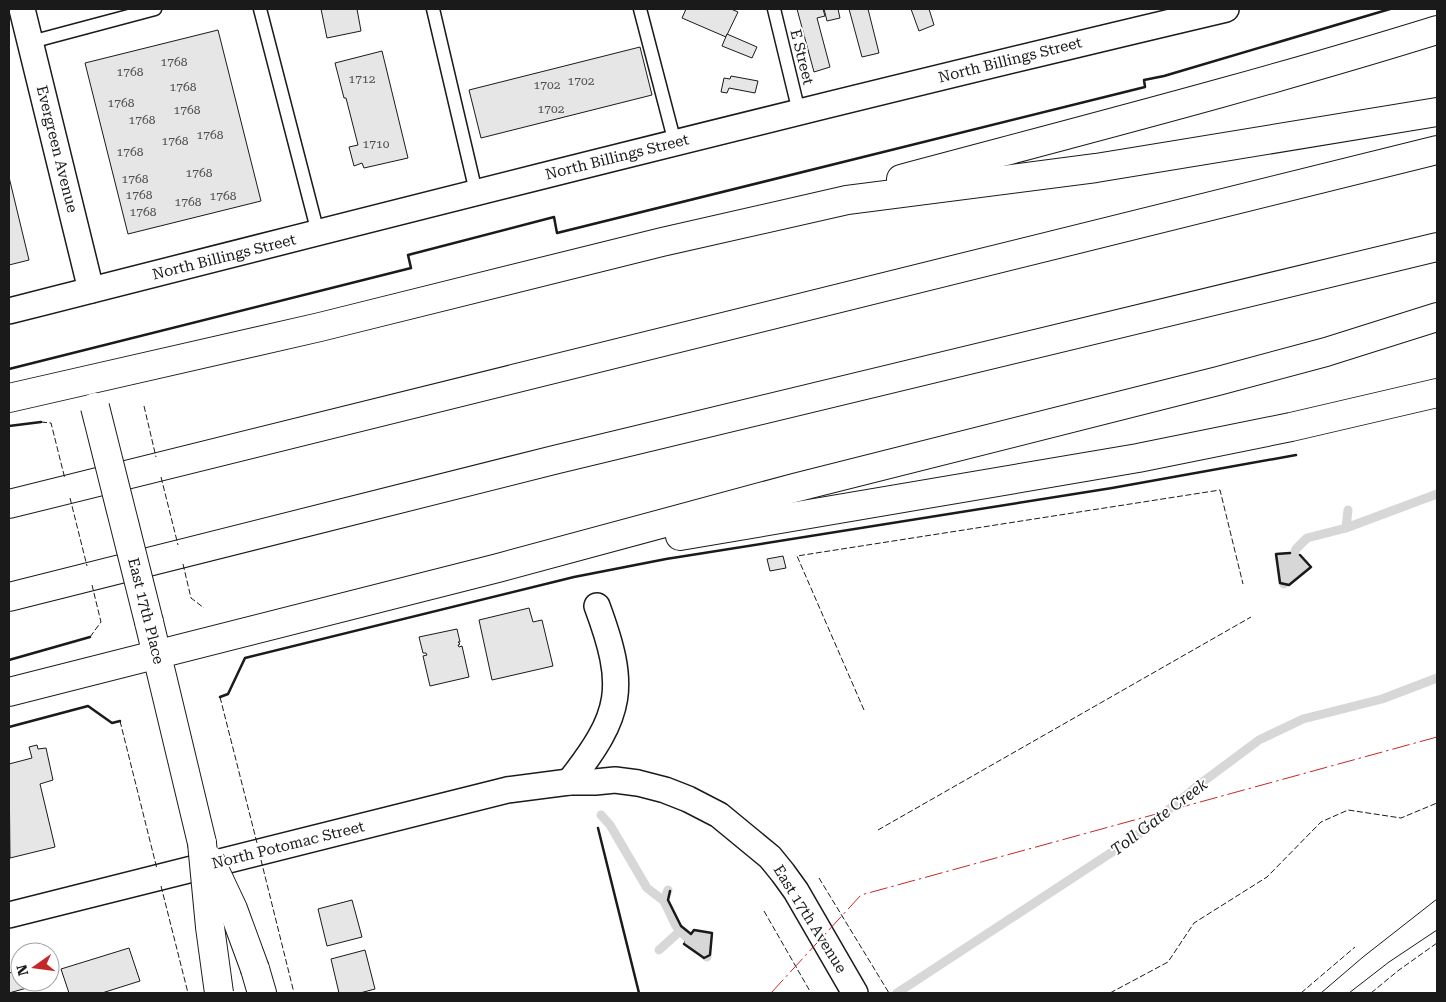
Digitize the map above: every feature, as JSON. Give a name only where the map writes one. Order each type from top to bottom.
[{"type":"main road","points":[[9,398],[320,327],[662,242],[1176,106],[1348,58],[1437,30]]},
{"type":"main road","points":[[662,242],[847,200],[1096,168],[1437,112]]},
{"type":"main road","points":[[9,504],[1437,150]]},
{"type":"main road","points":[[9,597],[564,457],[1437,247]]},
{"type":"main road","points":[[9,692],[498,568],[794,488],[1326,352],[1437,317]]},
{"type":"main road","name":"East 17th Place","points":[[88,379],[202,843],[210,927],[219,993]]},
{"type":"main road","points":[[498,568],[1138,458],[1291,427],[1437,393]]},
{"type":"main road","name":"East 17th Place","points":[[202,843],[233,909],[262,993]]},
{"type":"street","name":"Evergreen Avenue","points":[[22,9],[92,290]]},
{"type":"street","name":"North Billings Street","points":[[9,311],[476,192],[1226,9]]},
{"type":"street","points":[[569,782],[589,757],[609,720],[616,700],[617,681],[614,659],[609,638],[597,606]]},
{"type":"street","name":"East 17th Avenue","points":[[569,782],[615,780],[653,786],[688,799],[719,816],[763,850],[783,872],[855,993]]},
{"type":"street","name":"North Potomac Street","points":[[9,915],[485,795],[520,788],[569,782]]},
{"type":"lane","points":[[30,42],[155,9]]},
{"type":"lane","points":[[260,9],[318,233]]},
{"type":"lane","points":[[433,9],[476,192]]},
{"type":"lane","points":[[640,9],[675,143]]},
{"type":"lane","name":"E Street","points":[[774,9],[800,112]]},
{"type":"shaded area","points":[[1290,553],[1300,555],[1311,567],[1289,585],[1280,583],[1276,554]]},
{"type":"shaded area","points":[[694,930],[712,933],[710,955],[704,958],[684,944],[686,932],[691,934]]},
{"type":"building","points":[[321,9],[357,9],[361,31],[327,38]]},
{"type":"building","points":[[686,9],[731,9],[738,12],[726,37],[682,18]]},
{"type":"building","points":[[797,9],[823,9],[825,16],[817,18],[830,67],[814,72]]},
{"type":"building","points":[[824,9],[838,9],[840,18],[827,21]]},
{"type":"building","points":[[849,9],[868,9],[879,53],[862,57]]},
{"type":"building","points":[[911,9],[929,9],[934,25],[919,31]]},
{"type":"building","points":[[218,30],[261,201],[128,234],[85,63]]},
{"type":"building","points":[[727,34],[757,47],[752,58],[722,46]]},
{"type":"building","points":[[640,47],[652,95],[481,138],[469,90]]},
{"type":"building","points":[[382,51],[408,158],[364,168],[362,163],[354,166],[349,147],[358,145],[335,63]]},
{"type":"building","points":[[731,76],[758,81],[755,93],[729,88],[727,93],[721,92],[724,78],[730,79]]},
{"type":"building","points":[[9,177],[29,260],[9,265]]},
{"type":"building","points":[[783,556],[786,568],[770,571],[767,559]]},
{"type":"building","points":[[529,608],[533,622],[542,620],[553,666],[492,680],[479,620]]},
{"type":"building","points":[[457,629],[460,642],[458,642],[460,644],[458,645],[459,647],[462,646],[469,677],[430,686],[423,656],[427,655],[423,653],[419,637]]},
{"type":"building","points":[[37,745],[38,749],[46,748],[53,780],[40,784],[55,847],[10,858],[9,764],[32,758],[29,747]]},
{"type":"building","points":[[352,900],[362,937],[327,946],[318,909]]},
{"type":"building","points":[[129,948],[140,981],[102,993],[69,993],[61,969]]},
{"type":"building","points":[[365,950],[375,989],[360,993],[339,993],[331,959]]},
{"type":"building","points":[[9,973],[10,992],[13,992],[9,993]]},
{"type":"waterway","points":[[1284,584],[1296,549],[1307,538],[1346,528],[1437,494]]},
{"type":"waterway","points":[[1346,528],[1348,510]]},
{"type":"waterway","name":"Toll Gate Creek","points":[[897,993],[1135,837],[1200,784],[1259,740],[1303,719],[1382,699],[1437,678]]},
{"type":"waterway","points":[[601,815],[610,825],[647,888],[664,901],[676,926],[685,936],[694,941],[707,957]]},
{"type":"waterway","points":[[664,901],[668,890]]},
{"type":"waterway","points":[[659,950],[680,931]]},
{"type":"tram line","points":[[1321,993],[1363,957],[1437,899]]},
{"type":"tram line","points":[[1349,993],[1389,962],[1437,930]]},
{"type":"fence","points":[[144,406],[156,457]]},
{"type":"fence","points":[[41,422],[51,423],[65,479]]},
{"type":"fence","points":[[161,477],[178,545]]},
{"type":"fence","points":[[864,710],[797,556],[1220,490],[1243,584]]},
{"type":"fence","points":[[70,498],[87,566]]},
{"type":"fence","points":[[183,564],[191,598],[204,608]]},
{"type":"fence","points":[[90,637],[101,622],[92,585]]},
{"type":"fence","points":[[878,830],[1251,617]]},
{"type":"fence","points":[[220,697],[257,843]]},
{"type":"fence","points":[[120,721],[157,869]]},
{"type":"fence","points":[[1110,993],[1168,962],[1194,923],[1267,877],[1321,822],[1348,810],[1401,818],[1437,803]]},
{"type":"fence","points":[[261,860],[294,993]]},
{"type":"fence","points":[[819,878],[889,993]]},
{"type":"fence","points":[[161,886],[188,993]]},
{"type":"fence","points":[[764,911],[811,993]]},
{"type":"fence","points":[[1371,993],[1437,943]]},
{"type":"fence","points":[[1301,993],[1355,947]]},
{"type":"wall","points":[[9,369],[411,268],[408,255],[554,217],[557,233],[1145,87],[1144,80],[1164,76],[1390,9]]},
{"type":"wall","points":[[9,426],[41,422]]},
{"type":"wall","points":[[220,697],[228,694],[245,658],[574,577],[666,559],[1112,488],[1296,455]]},
{"type":"wall","points":[[1290,553],[1276,554],[1280,583],[1289,585],[1311,567],[1300,555]]},
{"type":"wall","points":[[9,660],[90,637]]},
{"type":"wall","points":[[9,727],[88,706],[112,723],[120,721]]},
{"type":"wall","points":[[598,828],[639,993]]},
{"type":"wall","points":[[670,891],[668,900],[681,926],[691,934],[694,930],[712,933],[710,955],[704,958],[684,944]]},
{"type":"power","points":[[771,993],[861,895],[1437,737]]}]
